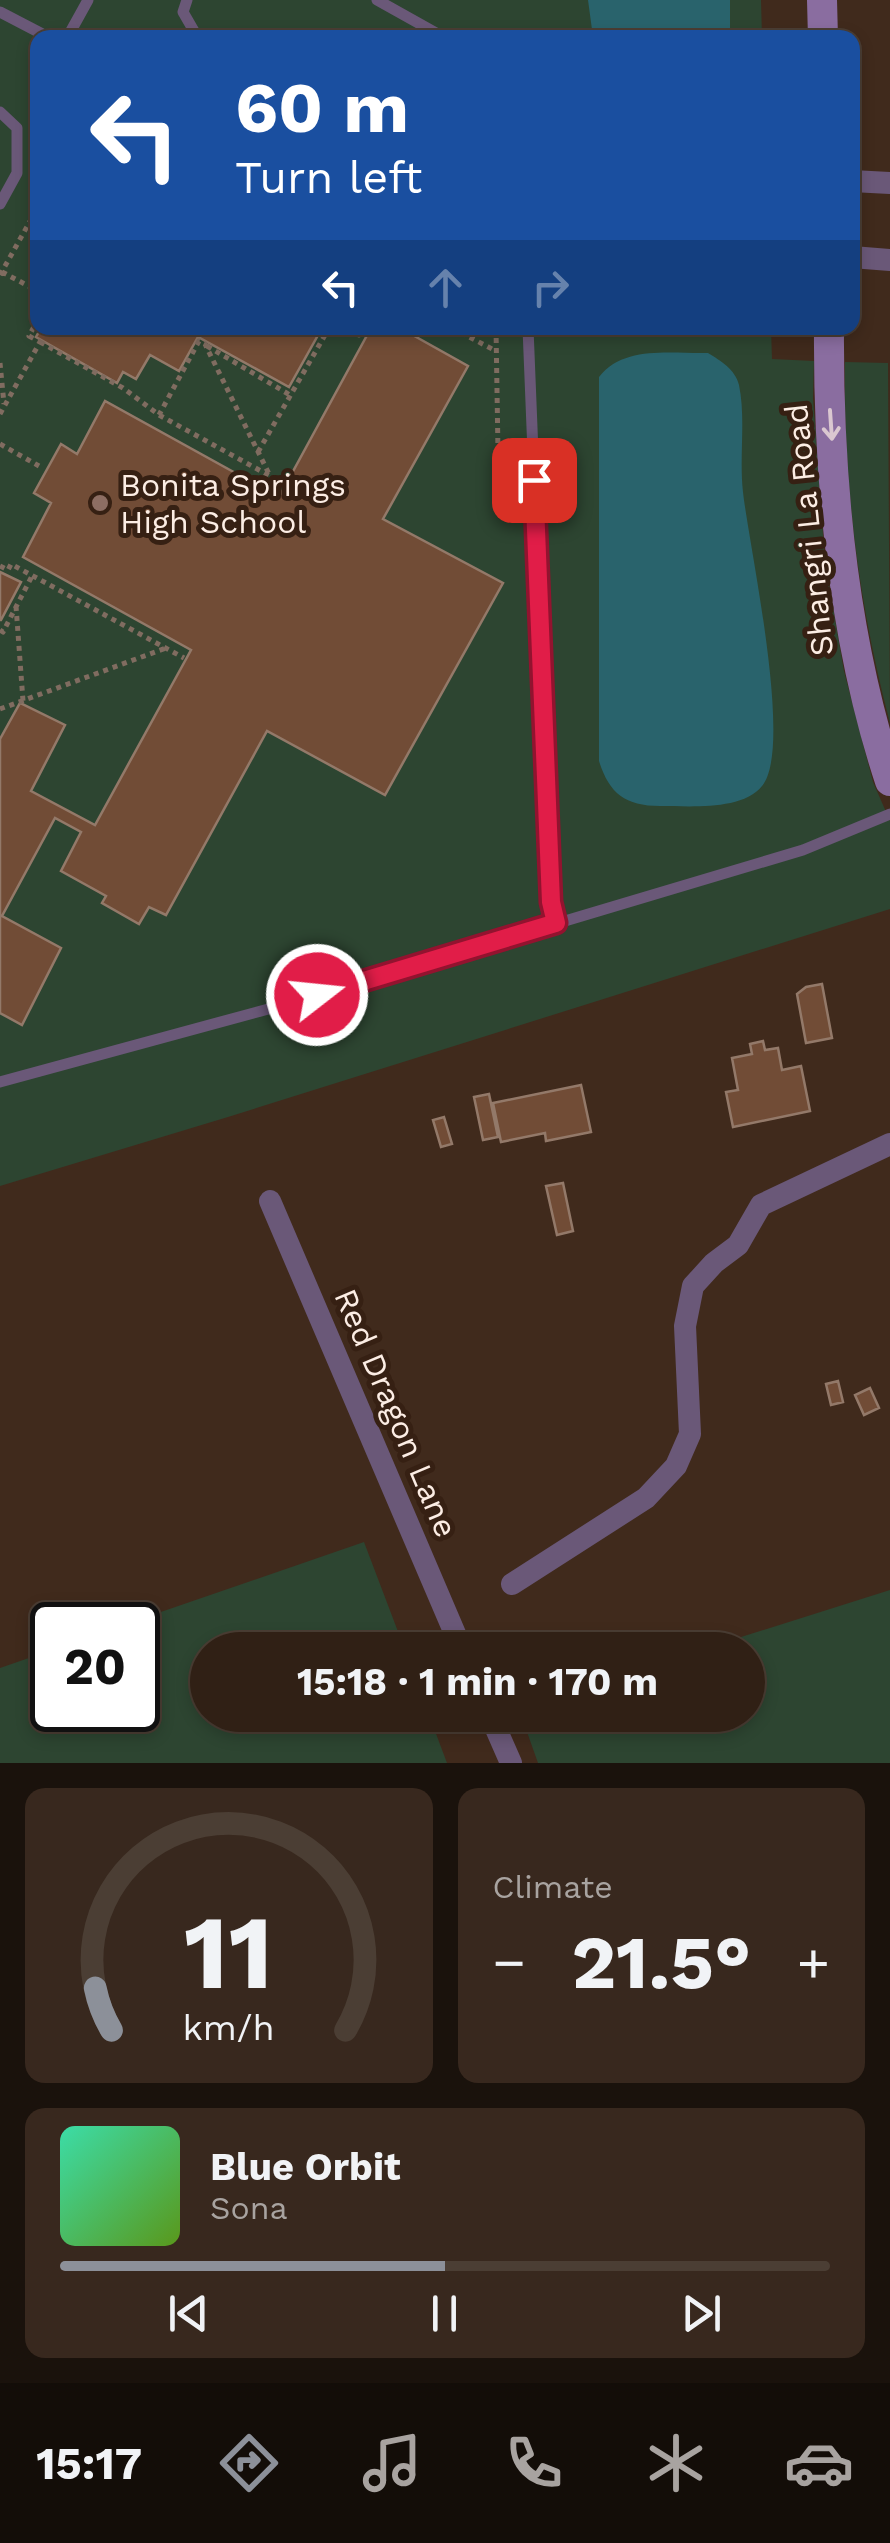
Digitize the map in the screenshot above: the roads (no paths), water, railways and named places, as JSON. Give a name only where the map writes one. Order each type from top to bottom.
[{"type":"street","points":[[822,0],[824,30]]},
{"type":"street","points":[[860,181],[890,183]]},
{"type":"street","points":[[860,258],[890,260]]},
{"type":"street","name":"Shangri La Road","points":[[830,335],[828,398],[841,560],[859,668],[890,781]]},
{"type":"street","points":[[512,1584],[646,1498],[676,1466],[690,1434],[685,1326],[694,1286],[738,1245],[762,1206],[890,1144]]},
{"type":"street","name":"Red Dragon Lane","points":[[270,1201],[454,1632]]},
{"type":"street","points":[[497,1732],[510,1763]]},
{"type":"lane","points":[[71,30],[88,0]]},
{"type":"lane","points":[[186,0],[183,12],[193,30]]},
{"type":"lane","points":[[377,0],[431,30]]},
{"type":"lane","points":[[0,12],[35,30]]},
{"type":"lane","points":[[0,112],[17,128],[17,173],[0,204]]},
{"type":"lane","points":[[528,335],[551,902],[556,923]]},
{"type":"lane","points":[[0,1082],[283,1005],[802,850],[890,814]]},
{"type":"water","points":[[588,0],[730,0],[730,30],[592,30]]},
{"type":"water","points":[[708,353],[734,374],[741,398],[743,492],[772,691],[771,765],[762,786],[742,800],[700,806],[648,805],[620,796],[608,782],[599,761],[599,377],[621,360],[635,356]]},
{"type":"place","name":"Bonita Springs High School","points":[[100,503]]}]
